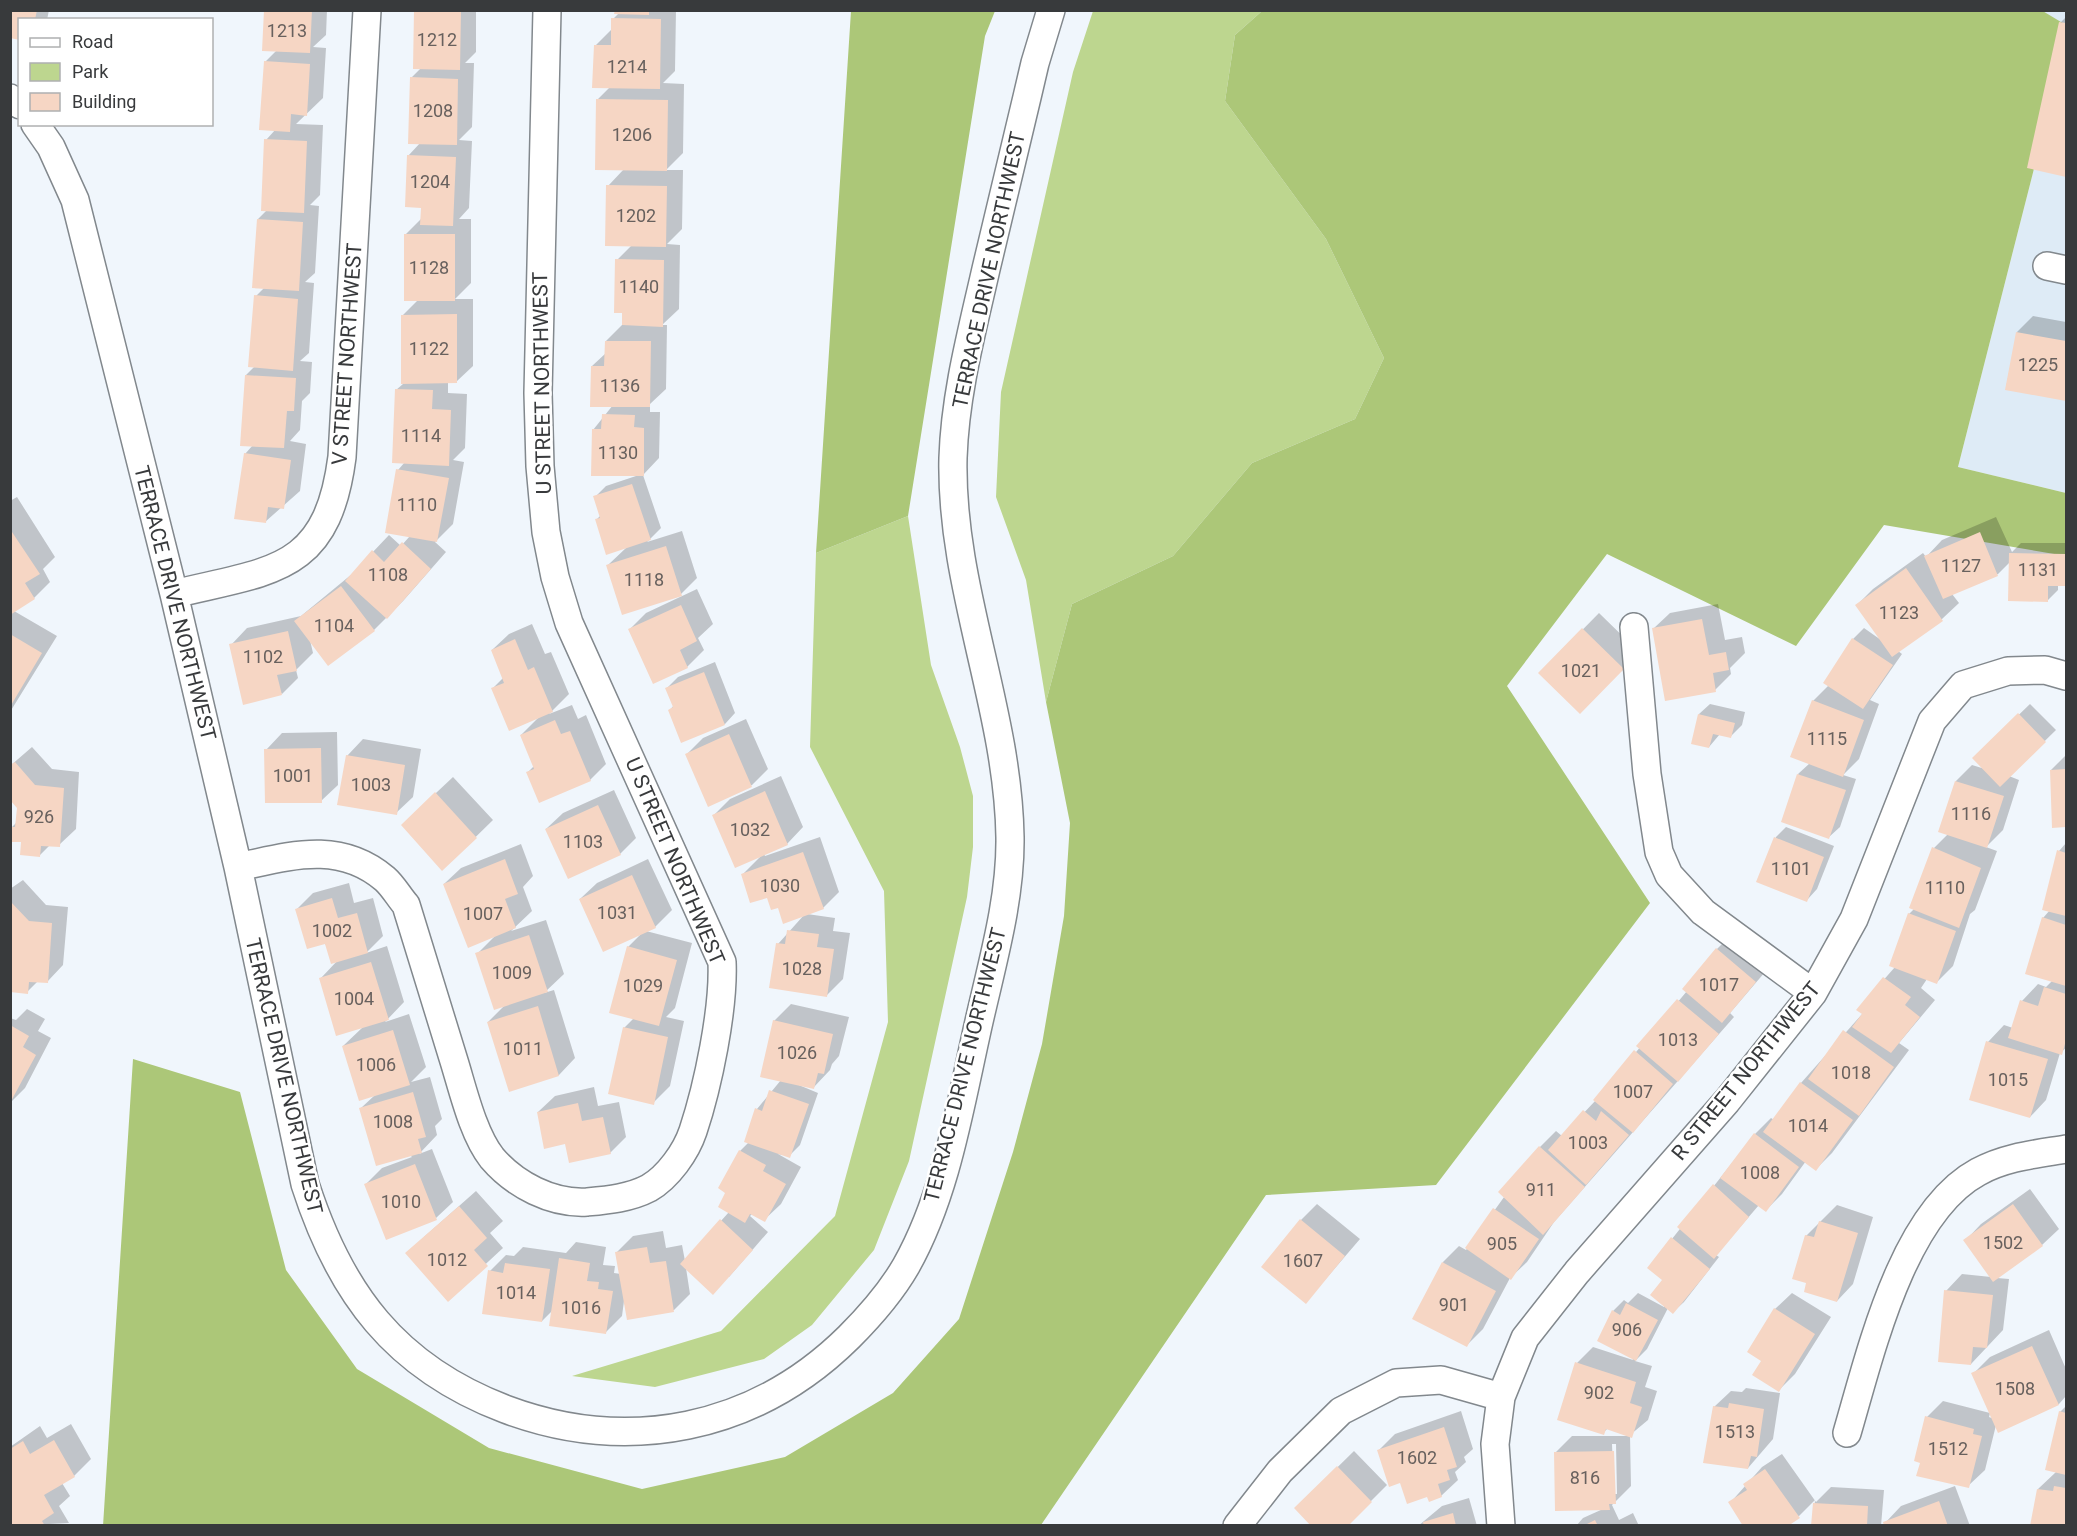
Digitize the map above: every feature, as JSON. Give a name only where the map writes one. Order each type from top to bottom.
[{"type":"street","name":"V STREET NORTHWEST","points":[[174,594],[262,573],[291,559],[312,543],[327,520],[338,491],[367,10]]},
{"type":"street","name":"U STREET NORTHWEST","points":[[238,867],[305,852],[337,856],[363,865],[386,880],[406,905],[471,1114],[491,1156],[512,1178],[546,1196],[575,1203],[616,1200],[649,1187],[676,1163],[692,1133],[710,1056],[723,990],[722,962],[569,623],[555,577],[546,532],[540,466],[538,393],[547,10]]},
{"type":"street","name":"TERRACE DRIVE NORTHWEST","points":[[36,126],[51,147],[75,200],[174,594],[238,867],[306,1184],[320,1229],[344,1279],[370,1315],[409,1354],[468,1395],[530,1418],[576,1428],[632,1433],[685,1427],[732,1413],[791,1385],[825,1361],[868,1318],[905,1269],[941,1181],[999,930],[1009,875],[1008,803],[1004,759],[956,537],[953,458],[958,396],[1035,63],[1051,10]]},
{"type":"street","points":[[1634,627],[1647,774],[1659,852],[1666,867],[1703,912],[1813,993]]},
{"type":"street","name":"R STREET NORTHWEST","points":[[1501,1526],[1495,1444],[1502,1397],[1525,1338],[1577,1272],[1727,1101],[1813,993],[1854,919],[1932,721],[1963,685],[2008,671],[2045,670],[2067,676]]},
{"type":"street","points":[[1847,1433],[1878,1329],[1908,1253],[1949,1191],[1978,1172],[2013,1157],[2067,1149]]},
{"type":"street","points":[[1237,1526],[1280,1471],[1341,1411],[1396,1383],[1441,1380],[1502,1397]]},
{"type":"shaded area","points":[[2041,11],[2066,11],[2066,25]]},
{"type":"shaded area","points":[[2066,43],[2066,493],[1958,467]]},
{"type":"green space","points":[[2041,10],[2066,25],[2066,43],[1958,467],[2066,493],[2066,556],[1884,525],[1796,646],[1607,554],[1507,686],[1650,903],[1436,1185],[1266,1195],[1041,1525],[103,1526],[133,1059],[240,1092],[286,1270],[357,1369],[489,1448],[642,1489],[785,1457],[893,1393],[959,1319],[1013,1152],[1042,1044],[1064,916],[1070,823],[1046,702],[1072,604],[1173,556],[1252,463],[1355,419],[1384,358],[1326,239],[1225,101],[1235,35],[1262,11]]},
{"type":"green space","points":[[851,11],[995,11],[985,36],[908,516],[816,553]]},
{"type":"green space","points":[[1093,11],[1262,11],[1235,35],[1225,101],[1326,239],[1384,358],[1355,419],[1252,463],[1173,556],[1072,604],[1046,702],[1026,580],[996,497],[1001,392],[1073,72]]},
{"type":"green space","points":[[908,516],[931,665],[960,747],[973,796],[973,847],[967,897],[909,1161],[874,1250],[812,1325],[764,1359],[655,1387],[572,1376],[721,1331],[835,1216],[888,1022],[884,891],[810,747],[816,553]]},
{"type":"building","points":[[10,10],[37,10],[35,18],[18,18],[18,40],[10,38]]},
{"type":"building","points":[[264,10],[312,10],[310,53],[262,51]]},
{"type":"building","points":[[414,10],[461,10],[460,70],[413,69]]},
{"type":"building","points":[[615,10],[649,10],[649,15],[614,14]]},
{"type":"building","points":[[611,18],[661,19],[660,89],[592,88],[594,45],[611,45]]},
{"type":"building","points":[[2059,22],[2066,23],[2066,177],[2027,168]]},
{"type":"building","points":[[264,61],[310,64],[307,116],[291,114],[290,132],[259,130]]},
{"type":"building","points":[[410,77],[458,79],[457,145],[408,144]]},
{"type":"building","points":[[596,99],[668,100],[667,171],[595,170]]},
{"type":"building","points":[[264,139],[307,141],[304,213],[261,211]]},
{"type":"building","points":[[407,155],[456,157],[453,226],[420,225],[421,208],[405,207]]},
{"type":"building","points":[[606,185],[667,186],[666,247],[605,246]]},
{"type":"building","points":[[257,219],[303,222],[299,291],[252,288]]},
{"type":"building","points":[[404,234],[455,234],[455,301],[404,301]]},
{"type":"building","points":[[615,259],[664,260],[663,327],[622,325],[622,313],[614,313]]},
{"type":"building","points":[[254,295],[298,299],[293,371],[248,367]]},
{"type":"building","points":[[457,314],[457,383],[401,384],[401,315]]},
{"type":"building","points":[[2016,332],[2066,341],[2066,401],[2005,390]]},
{"type":"building","points":[[605,341],[651,341],[650,407],[590,407],[591,366],[604,366]]},
{"type":"building","points":[[245,375],[296,378],[294,411],[287,411],[284,448],[240,446]]},
{"type":"building","points":[[395,389],[433,390],[432,409],[451,410],[449,466],[392,463]]},
{"type":"building","points":[[602,414],[635,415],[634,427],[644,428],[644,476],[591,476],[592,429],[601,429]]},
{"type":"building","points":[[244,453],[291,460],[284,509],[268,507],[266,523],[234,519]]},
{"type":"building","points":[[396,469],[449,478],[437,542],[385,533]]},
{"type":"building","points":[[632,484],[651,540],[606,555],[595,519],[600,518],[593,496]]},
{"type":"building","points":[[10,529],[40,574],[25,583],[35,599],[10,615]]},
{"type":"building","points":[[1980,532],[1998,576],[1943,599],[1924,556]]},
{"type":"building","points":[[402,542],[431,569],[387,619],[345,581],[372,550],[384,562]]},
{"type":"building","points":[[666,546],[682,596],[622,615],[606,565]]},
{"type":"building","points":[[2009,553],[2066,554],[2066,586],[2048,586],[2048,602],[2008,601]]},
{"type":"building","points":[[1906,568],[1943,621],[1892,657],[1855,605]]},
{"type":"building","points":[[341,586],[375,631],[328,666],[294,621]]},
{"type":"building","points":[[681,605],[697,641],[680,650],[688,668],[653,684],[628,629]]},
{"type":"building","points":[[1702,619],[1709,655],[1726,652],[1729,670],[1713,673],[1716,692],[1665,701],[1652,628]]},
{"type":"building","points":[[1582,628],[1624,669],[1580,714],[1538,673]]},
{"type":"building","points":[[288,631],[297,671],[277,675],[282,695],[243,705],[229,644]]},
{"type":"building","points":[[10,634],[42,653],[10,707]]},
{"type":"building","points":[[1852,638],[1893,665],[1863,709],[1823,683]]},
{"type":"building","points":[[515,639],[528,670],[534,667],[553,712],[509,731],[491,688],[504,683],[491,650]]},
{"type":"building","points":[[704,672],[725,725],[681,743],[668,710],[673,707],[665,688]]},
{"type":"building","points":[[1812,700],[1864,720],[1843,777],[1790,757]]},
{"type":"building","points":[[2018,713],[2046,742],[2000,787],[1972,758]]},
{"type":"building","points":[[1698,714],[1735,723],[1731,738],[1713,734],[1709,748],[1691,744]]},
{"type":"building","points":[[555,720],[561,734],[570,731],[591,781],[539,803],[526,772],[534,769],[520,735]]},
{"type":"building","points":[[729,734],[752,787],[708,807],[685,754]]},
{"type":"building","points":[[321,748],[322,803],[265,803],[264,749]]},
{"type":"building","points":[[346,755],[405,765],[397,815],[337,805]]},
{"type":"building","points":[[15,762],[35,785],[64,788],[60,847],[41,846],[40,857],[20,855],[21,842],[10,842],[10,827],[15,827],[17,808],[10,800],[10,765]]},
{"type":"building","points":[[2066,769],[2066,827],[2052,828],[2050,770]]},
{"type":"building","points":[[1797,774],[1846,790],[1829,839],[1781,822]]},
{"type":"building","points":[[1955,781],[2004,796],[1987,848],[1938,832]]},
{"type":"building","points":[[765,791],[788,845],[735,868],[712,815]]},
{"type":"building","points":[[435,792],[477,838],[442,871],[401,825]]},
{"type":"building","points":[[598,805],[621,855],[568,879],[545,829]]},
{"type":"building","points":[[1774,837],[1824,857],[1807,902],[1756,882]]},
{"type":"building","points":[[1932,847],[1981,868],[1959,928],[1909,908]]},
{"type":"building","points":[[2057,850],[2066,853],[2066,916],[2042,910]]},
{"type":"building","points":[[803,852],[824,909],[783,924],[778,908],[771,910],[767,898],[750,903],[741,874]]},
{"type":"building","points":[[505,859],[518,894],[505,899],[516,928],[468,948],[443,884]]},
{"type":"building","points":[[632,875],[656,928],[603,952],[579,899]]},
{"type":"building","points":[[332,898],[338,918],[357,913],[368,953],[331,964],[325,944],[307,949],[295,909]]},
{"type":"building","points":[[10,901],[29,921],[52,923],[48,983],[29,982],[28,994],[10,992]]},
{"type":"building","points":[[1908,913],[1956,931],[1937,984],[1889,966]]},
{"type":"building","points":[[2042,917],[2066,925],[2066,986],[2025,974]]},
{"type":"building","points":[[787,930],[819,934],[817,947],[834,949],[827,997],[769,988],[776,943],[785,944]]},
{"type":"building","points":[[529,935],[548,992],[494,1010],[475,953]]},
{"type":"building","points":[[627,946],[677,960],[659,1026],[609,1013]]},
{"type":"building","points":[[1716,948],[1756,982],[1722,1023],[1682,989]]},
{"type":"building","points":[[371,962],[389,1020],[336,1036],[319,978]]},
{"type":"building","points":[[1883,977],[1911,997],[1905,1005],[1920,1017],[1891,1053],[1852,1027],[1862,1014],[1856,1010]]},
{"type":"building","points":[[2044,987],[2066,994],[2066,1040],[2062,1055],[2008,1038],[2020,1000],[2038,1006]]},
{"type":"building","points":[[1677,999],[1719,1034],[1678,1082],[1636,1046]]},
{"type":"building","points":[[538,1006],[559,1076],[509,1092],[487,1022]]},
{"type":"building","points":[[773,1020],[833,1034],[824,1074],[818,1073],[814,1089],[760,1077]]},
{"type":"building","points":[[10,1025],[29,1036],[23,1047],[36,1055],[10,1103]]},
{"type":"building","points":[[623,1027],[668,1037],[654,1105],[608,1094]]},
{"type":"building","points":[[393,1030],[410,1085],[359,1101],[342,1046]]},
{"type":"building","points":[[1843,1030],[1894,1067],[1859,1116],[1808,1079]]},
{"type":"building","points":[[1986,1041],[2048,1059],[2030,1118],[1969,1100]]},
{"type":"building","points":[[1634,1050],[1673,1084],[1633,1133],[1593,1100]]},
{"type":"building","points":[[1800,1082],[1853,1120],[1816,1171],[1763,1132]]},
{"type":"building","points":[[769,1090],[809,1104],[790,1158],[744,1142],[755,1108],[762,1111]]},
{"type":"building","points":[[413,1092],[426,1137],[418,1139],[422,1153],[376,1166],[359,1108]]},
{"type":"building","points":[[578,1103],[582,1121],[603,1117],[611,1154],[569,1163],[565,1144],[544,1149],[537,1112]]},
{"type":"building","points":[[1583,1110],[1596,1121],[1601,1111],[1629,1135],[1586,1185],[1548,1150]]},
{"type":"building","points":[[1754,1133],[1799,1167],[1766,1212],[1720,1178]]},
{"type":"building","points":[[1539,1146],[1585,1187],[1543,1235],[1498,1192]]},
{"type":"building","points":[[739,1150],[766,1165],[763,1171],[786,1184],[765,1222],[750,1214],[745,1223],[718,1207],[725,1193],[718,1188]]},
{"type":"building","points":[[415,1164],[437,1220],[386,1240],[364,1184]]},
{"type":"building","points":[[1713,1184],[1749,1217],[1714,1259],[1677,1227]]},
{"type":"building","points":[[2013,1204],[2043,1246],[1993,1282],[1963,1240]]},
{"type":"building","points":[[459,1206],[487,1238],[474,1250],[488,1266],[448,1302],[405,1253]]},
{"type":"building","points":[[1493,1208],[1539,1239],[1511,1280],[1465,1248]]},
{"type":"building","points":[[720,1219],[753,1250],[713,1295],[680,1264]]},
{"type":"building","points":[[1300,1219],[1345,1256],[1306,1304],[1261,1267]]},
{"type":"building","points":[[1819,1221],[1858,1233],[1837,1302],[1804,1292],[1806,1283],[1792,1279],[1805,1235],[1814,1237]]},
{"type":"building","points":[[1671,1237],[1710,1269],[1673,1314],[1650,1295],[1662,1280],[1647,1268]]},
{"type":"building","points":[[647,1247],[650,1263],[666,1261],[674,1312],[627,1320],[615,1252]]},
{"type":"building","points":[[559,1258],[590,1263],[587,1281],[599,1282],[598,1289],[613,1291],[606,1334],[549,1326]]},
{"type":"building","points":[[1442,1262],[1496,1291],[1467,1347],[1412,1319]]},
{"type":"building","points":[[505,1263],[550,1269],[542,1322],[482,1314],[488,1270],[503,1273]]},
{"type":"building","points":[[1944,1290],[1993,1295],[1987,1348],[1973,1347],[1971,1365],[1938,1362]]},
{"type":"building","points":[[1626,1303],[1658,1320],[1636,1361],[1597,1341],[1612,1310],[1620,1315]]},
{"type":"building","points":[[1774,1308],[1815,1334],[1779,1392],[1752,1375],[1761,1361],[1747,1352]]},
{"type":"building","points":[[2032,1346],[2059,1405],[1998,1433],[1971,1373]]},
{"type":"building","points":[[1575,1362],[1636,1382],[1630,1403],[1642,1407],[1632,1438],[1606,1429],[1604,1435],[1557,1420]]},
{"type":"building","points":[[1729,1403],[1764,1409],[1757,1457],[1751,1456],[1748,1469],[1703,1463],[1713,1406],[1728,1408]]},
{"type":"building","points":[[2059,1411],[2066,1413],[2066,1475],[2045,1470]]},
{"type":"building","points":[[1925,1416],[1974,1429],[1973,1434],[1982,1436],[1969,1488],[1916,1476],[1920,1463],[1914,1461]]},
{"type":"building","points":[[1444,1427],[1457,1467],[1447,1470],[1450,1480],[1438,1484],[1442,1497],[1429,1502],[1427,1497],[1407,1504],[1400,1483],[1389,1487],[1377,1450]]},
{"type":"building","points":[[54,1440],[75,1477],[44,1495],[54,1513],[42,1521],[45,1526],[10,1526],[10,1449],[23,1441],[30,1454]]},
{"type":"building","points":[[1614,1451],[1616,1504],[1609,1504],[1610,1510],[1555,1511],[1554,1452]]},
{"type":"building","points":[[1337,1466],[1372,1502],[1348,1526],[1311,1526],[1294,1508]]},
{"type":"building","points":[[1765,1469],[1800,1518],[1788,1526],[1743,1526],[1728,1502],[1747,1490],[1743,1484]]},
{"type":"building","points":[[2054,1486],[2066,1488],[2066,1526],[2030,1526],[2037,1489],[2053,1491]]},
{"type":"building","points":[[1939,1501],[1948,1526],[1884,1526],[1883,1522]]},
{"type":"building","points":[[1813,1503],[1868,1506],[1867,1526],[1811,1526]]},
{"type":"building","points":[[1453,1513],[1456,1526],[1424,1526],[1423,1522]]},
{"type":"building","points":[[1595,1520],[1598,1526],[1583,1526]]}]
